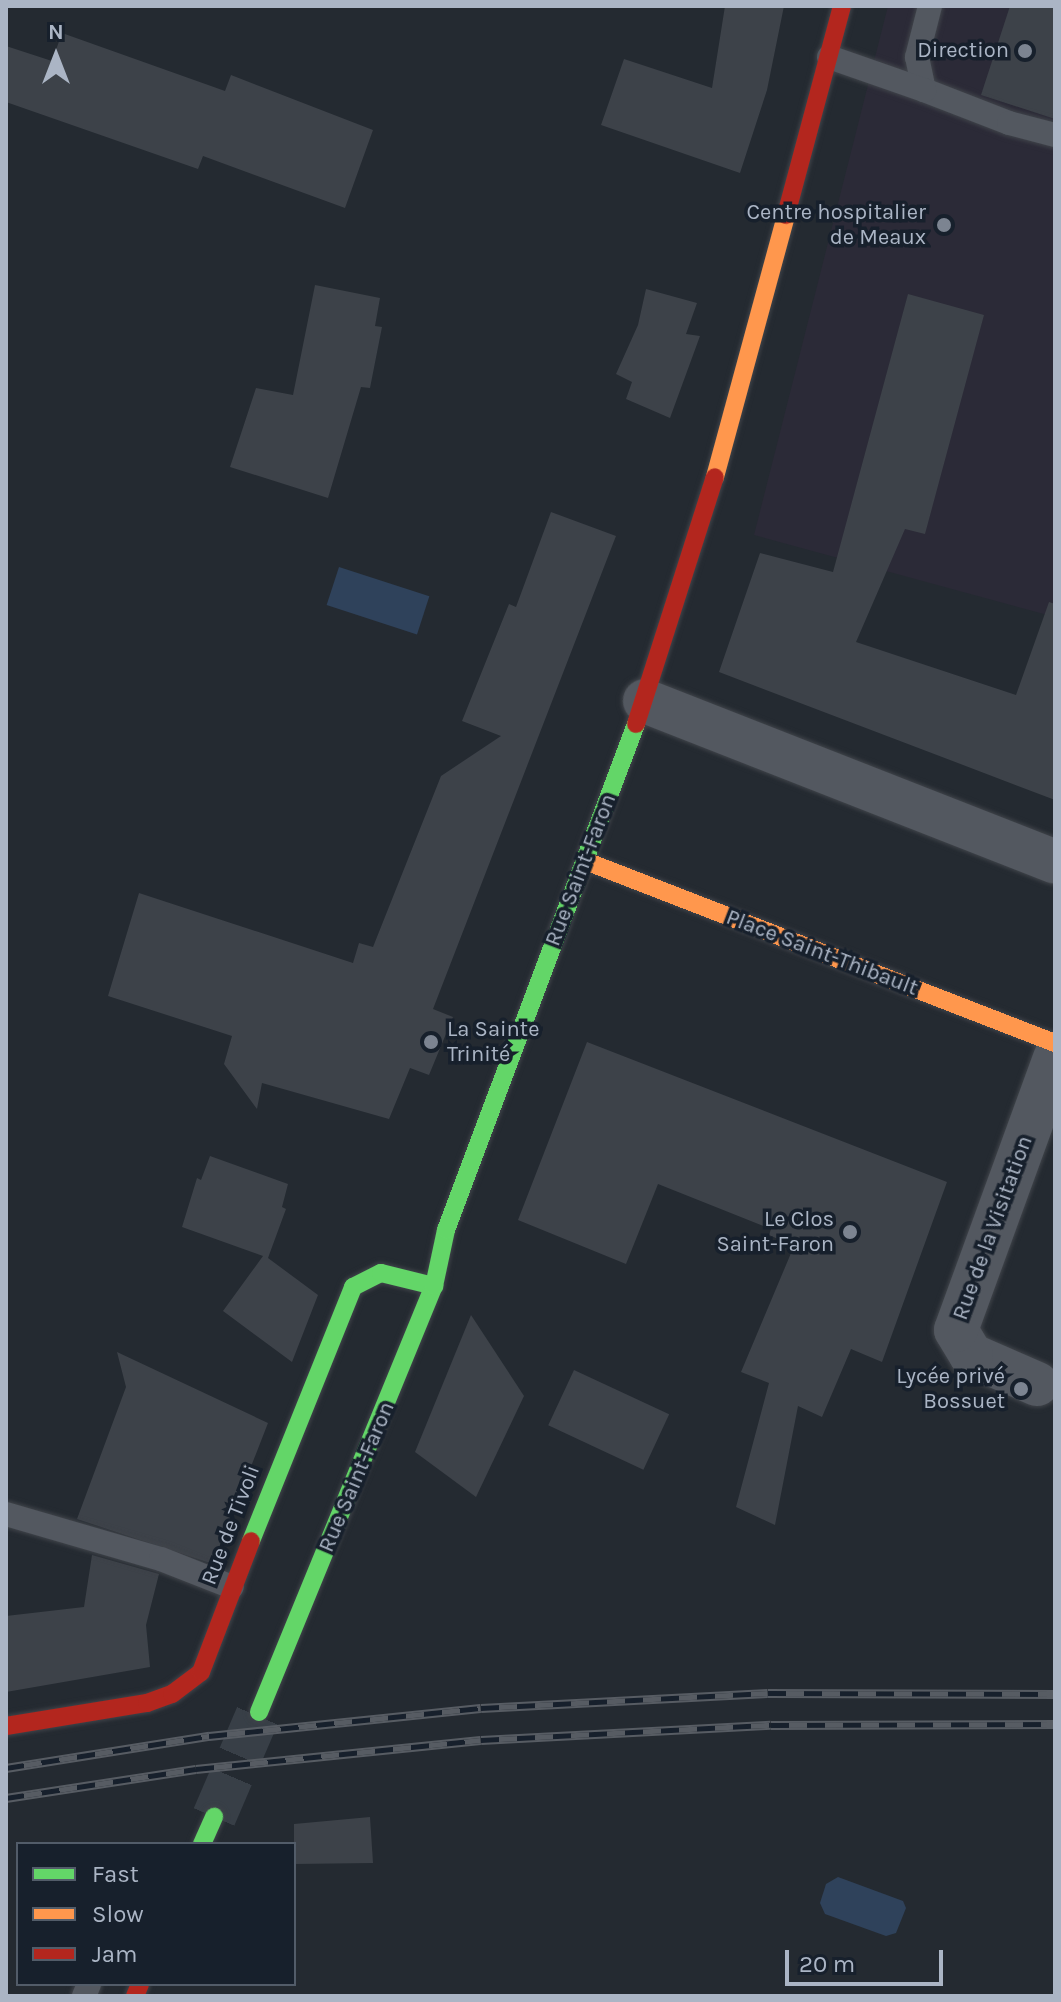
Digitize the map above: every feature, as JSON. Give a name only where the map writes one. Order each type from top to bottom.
[{"type":"street","name":"Rue Saint-Faron","points":[[259,1712],[434,1286],[456,1202],[588,862],[645,701],[708,501],[842,6]]},
{"type":"street","points":[[645,701],[1055,862]]},
{"type":"street","name":"Place Saint-Thibault","points":[[588,862],[1055,1043]]},
{"type":"street","name":"Rue de la Visitation","points":[[1046,1388],[971,1355],[956,1330],[1055,1058]]},
{"type":"street","name":"Rue de Tivoli","points":[[6,1726],[172,1694],[201,1672],[353,1287],[381,1273],[434,1286]]},
{"type":"street","points":[[203,1842],[214,1817]]},
{"type":"lane","points":[[924,90],[917,57],[930,6]]},
{"type":"lane","points":[[829,57],[1009,123],[1055,135]]},
{"type":"lane","points":[[6,1514],[161,1559],[232,1587]]},
{"type":"shaded area","name":"Centre hospitalier de Meaux","points":[[888,6],[1055,6],[1055,617],[754,535]]},
{"type":"water","points":[[339,567],[429,596],[417,634],[327,605]]},
{"type":"water","points":[[838,1877],[903,1901],[906,1908],[896,1933],[886,1936],[825,1914],[820,1903],[826,1884]]},
{"type":"building","points":[[725,6],[784,6],[767,90],[740,173],[601,125],[624,59],[712,88]]},
{"type":"building","name":"Direction","points":[[1010,6],[1055,6],[1055,119],[981,95]]},
{"type":"building","points":[[62,33],[225,91],[231,75],[373,130],[345,208],[203,156],[198,169],[6,102],[6,46],[52,61]]},
{"type":"building","points":[[315,285],[380,298],[375,326],[382,327],[370,388],[361,387],[328,498],[230,467],[256,388],[293,395]]},
{"type":"building","points":[[646,289],[697,303],[686,334],[700,336],[670,418],[626,399],[632,382],[616,374],[638,325]]},
{"type":"building","points":[[908,294],[984,315],[925,534],[905,529],[856,642],[1016,695],[1049,602],[1055,604],[1055,800],[719,672],[760,553],[833,572]]},
{"type":"building","points":[[551,512],[616,536],[433,1009],[453,1017],[429,1075],[410,1068],[389,1119],[262,1083],[257,1109],[224,1064],[232,1036],[108,996],[139,893],[353,963],[359,943],[373,947],[441,776],[501,736],[462,721],[509,604],[516,607]]},
{"type":"building","name":"Le Clos Saint-Faron","points":[[587,1042],[947,1182],[882,1362],[851,1349],[822,1417],[798,1406],[775,1525],[736,1507],[769,1383],[741,1372],[794,1246],[769,1235],[771,1229],[658,1184],[626,1264],[518,1220]]},
{"type":"building","points":[[210,1156],[288,1184],[282,1207],[286,1209],[268,1258],[318,1295],[292,1362],[223,1311],[263,1256],[182,1227],[197,1178],[201,1180]]},
{"type":"building","points":[[471,1315],[524,1396],[476,1497],[415,1452]]},
{"type":"building","points":[[117,1352],[268,1423],[213,1564],[77,1519],[126,1387]]},
{"type":"building","points":[[574,1370],[669,1414],[643,1470],[548,1425]]},
{"type":"building","points":[[92,1555],[159,1574],[146,1625],[150,1667],[6,1692],[6,1616],[84,1607]]},
{"type":"building","points":[[370,1817],[373,1863],[296,1864],[294,1824]]},
{"type":"tunnel","points":[[214,1817],[259,1712]]},
{"type":"railway","points":[[6,1768],[209,1736],[481,1708],[768,1693],[1055,1694]]},
{"type":"railway","points":[[6,1798],[196,1769],[481,1740],[771,1725],[1055,1724]]},
{"type":"traffic: fast","points":[[259,1712],[434,1286],[446,1230],[636,724]]},
{"type":"traffic: fast","points":[[251,1541],[353,1287],[381,1273],[434,1286]]},
{"type":"traffic: fast","points":[[203,1842],[214,1817]]},
{"type":"traffic: slow","points":[[715,477],[786,215]]},
{"type":"traffic: slow","points":[[588,862],[1055,1043]]},
{"type":"traffic: jam","points":[[786,215],[842,6]]},
{"type":"traffic: jam","points":[[636,724],[715,477]]},
{"type":"traffic: jam","points":[[6,1726],[147,1703],[172,1694],[201,1672],[251,1541]]},
{"type":"traffic: jam","points":[[135,1996],[139,1986]]},
{"type":"place","name":"Direction","points":[[1025,51]]},
{"type":"place","name":"Centre hospitalier de Meaux","points":[[944,225]]},
{"type":"place","name":"La Sainte Trinité","points":[[431,1042]]},
{"type":"place","name":"Le Clos Saint-Faron","points":[[850,1232]]},
{"type":"place","name":"Lycée privé Bossuet","points":[[1021,1389]]}]
